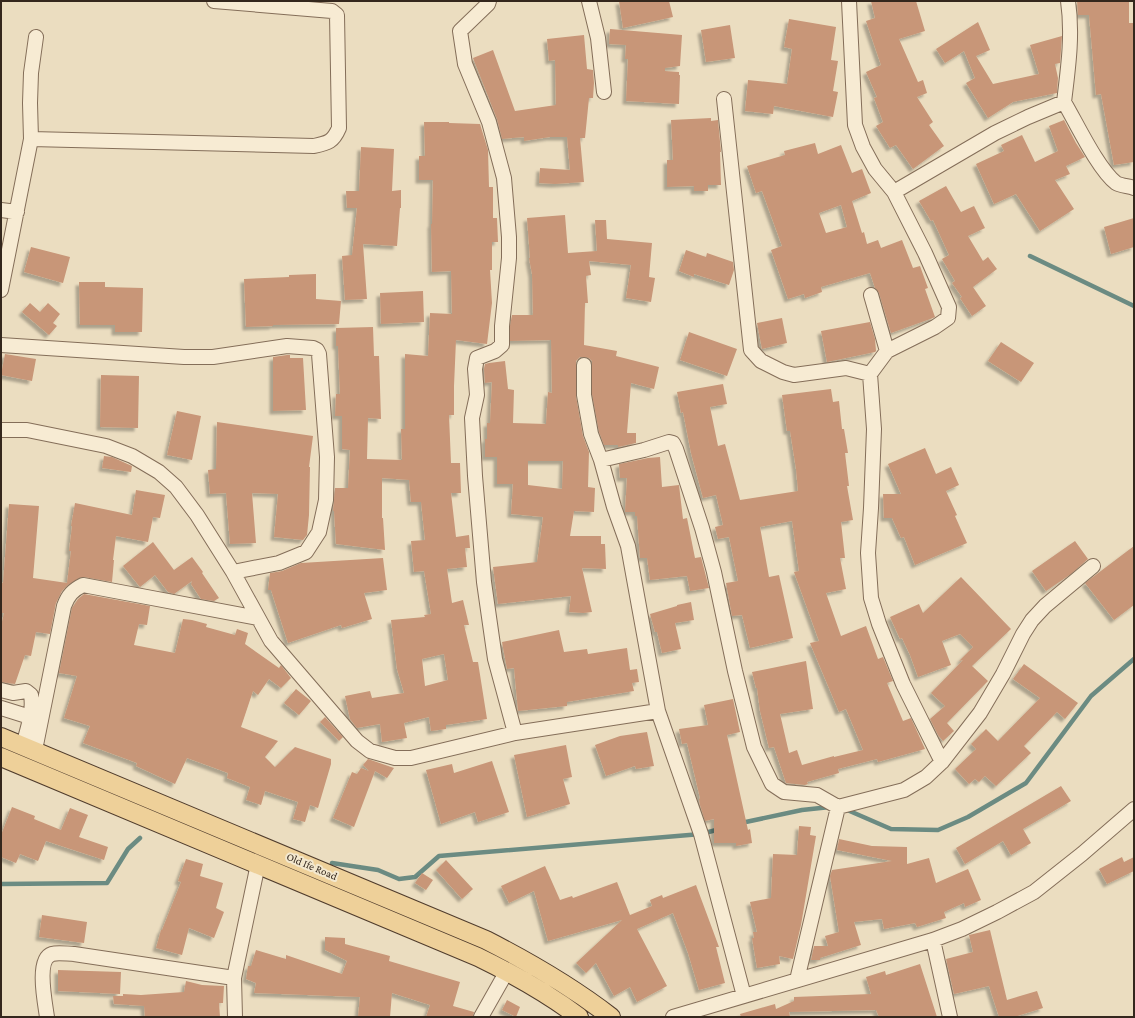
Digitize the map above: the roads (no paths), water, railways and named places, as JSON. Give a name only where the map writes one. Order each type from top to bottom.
[{"type":"main road","name":"Old Ife Road","points":[[1,737],[486,940],[526,960],[566,985],[610,1017]]},
{"type":"main road","name":"Old Ife Road","points":[[1,757],[478,957],[507,971],[538,989],[579,1017]]},
{"type":"main road","points":[[379,915],[386,898]]},
{"type":"street","points":[[31,139],[314,146],[326,143],[334,138],[339,128],[337,15],[332,12],[214,1]]},
{"type":"street","points":[[489,1],[488,4],[460,30],[461,44],[465,64],[489,122],[504,178],[509,237],[509,258],[502,326],[502,345],[495,351],[477,358],[475,368],[477,395],[472,418],[475,483],[484,582],[495,659],[515,733]]},
{"type":"street","points":[[589,1],[598,38],[604,92]]},
{"type":"street","points":[[849,1],[855,125],[863,147],[875,169],[894,192],[925,253],[949,307],[948,318],[935,327],[887,350],[870,374],[874,428],[868,553],[870,598],[903,684],[942,762]]},
{"type":"street","points":[[1068,1],[1070,50],[1064,102],[1096,158],[1108,174],[1118,184],[1134,188]]},
{"type":"street","points":[[1,290],[31,139],[31,73],[36,37]]},
{"type":"street","points":[[724,99],[751,350],[761,361],[783,372],[794,375],[846,368],[870,374]]},
{"type":"street","points":[[894,192],[995,133],[1064,102]]},
{"type":"street","points":[[1,210],[17,212]]},
{"type":"street","points":[[871,295],[887,350]]},
{"type":"street","points":[[1,345],[184,357],[213,357],[287,346],[313,348],[317,350],[319,354],[327,457],[326,500],[318,532],[306,552],[279,562],[233,572]]},
{"type":"street","points":[[584,365],[584,395],[591,434],[602,460],[614,507],[628,546],[658,711],[701,834],[744,996]]},
{"type":"street","points":[[1,430],[27,430],[106,446],[132,456],[159,472],[176,487],[198,515],[233,572],[272,641],[357,741],[370,751],[395,758],[411,758],[515,733],[658,711]]},
{"type":"street","points":[[602,460],[644,450],[669,442],[673,443],[704,535],[714,572],[735,671],[754,747],[772,784],[784,792],[817,795],[838,807],[904,790],[926,777],[942,762],[980,713],[1032,620],[1045,606],[1093,566]]},
{"type":"street","points":[[29,748],[64,606],[68,596],[76,588],[83,585],[258,618]]},
{"type":"street","points":[[1,690],[14,693],[26,691],[31,695],[32,701],[29,748]]},
{"type":"street","points":[[1,708],[30,717]]},
{"type":"street","points":[[797,980],[838,807]]},
{"type":"street","points":[[673,1017],[933,940],[962,929],[1034,892],[1082,854],[1134,809]]},
{"type":"street","points":[[235,1017],[234,978],[258,864]]},
{"type":"street","points":[[933,940],[950,1017]]},
{"type":"street","points":[[47,1017],[42,968],[46,958],[52,954],[74,954],[234,978]]},
{"type":"street","points":[[482,1017],[507,971]]},
{"type":"waterway","points":[[1030,256],[1134,306]]},
{"type":"waterway","points":[[845,809],[891,829],[938,830],[968,817],[1026,783],[1091,696],[1134,659]]},
{"type":"waterway","points":[[741,823],[802,810],[830,807]]},
{"type":"waterway","points":[[332,863],[378,870],[399,879],[415,877],[439,856],[701,834],[720,829]]},
{"type":"waterway","points":[[1,884],[107,883],[128,849],[140,838]]}]
